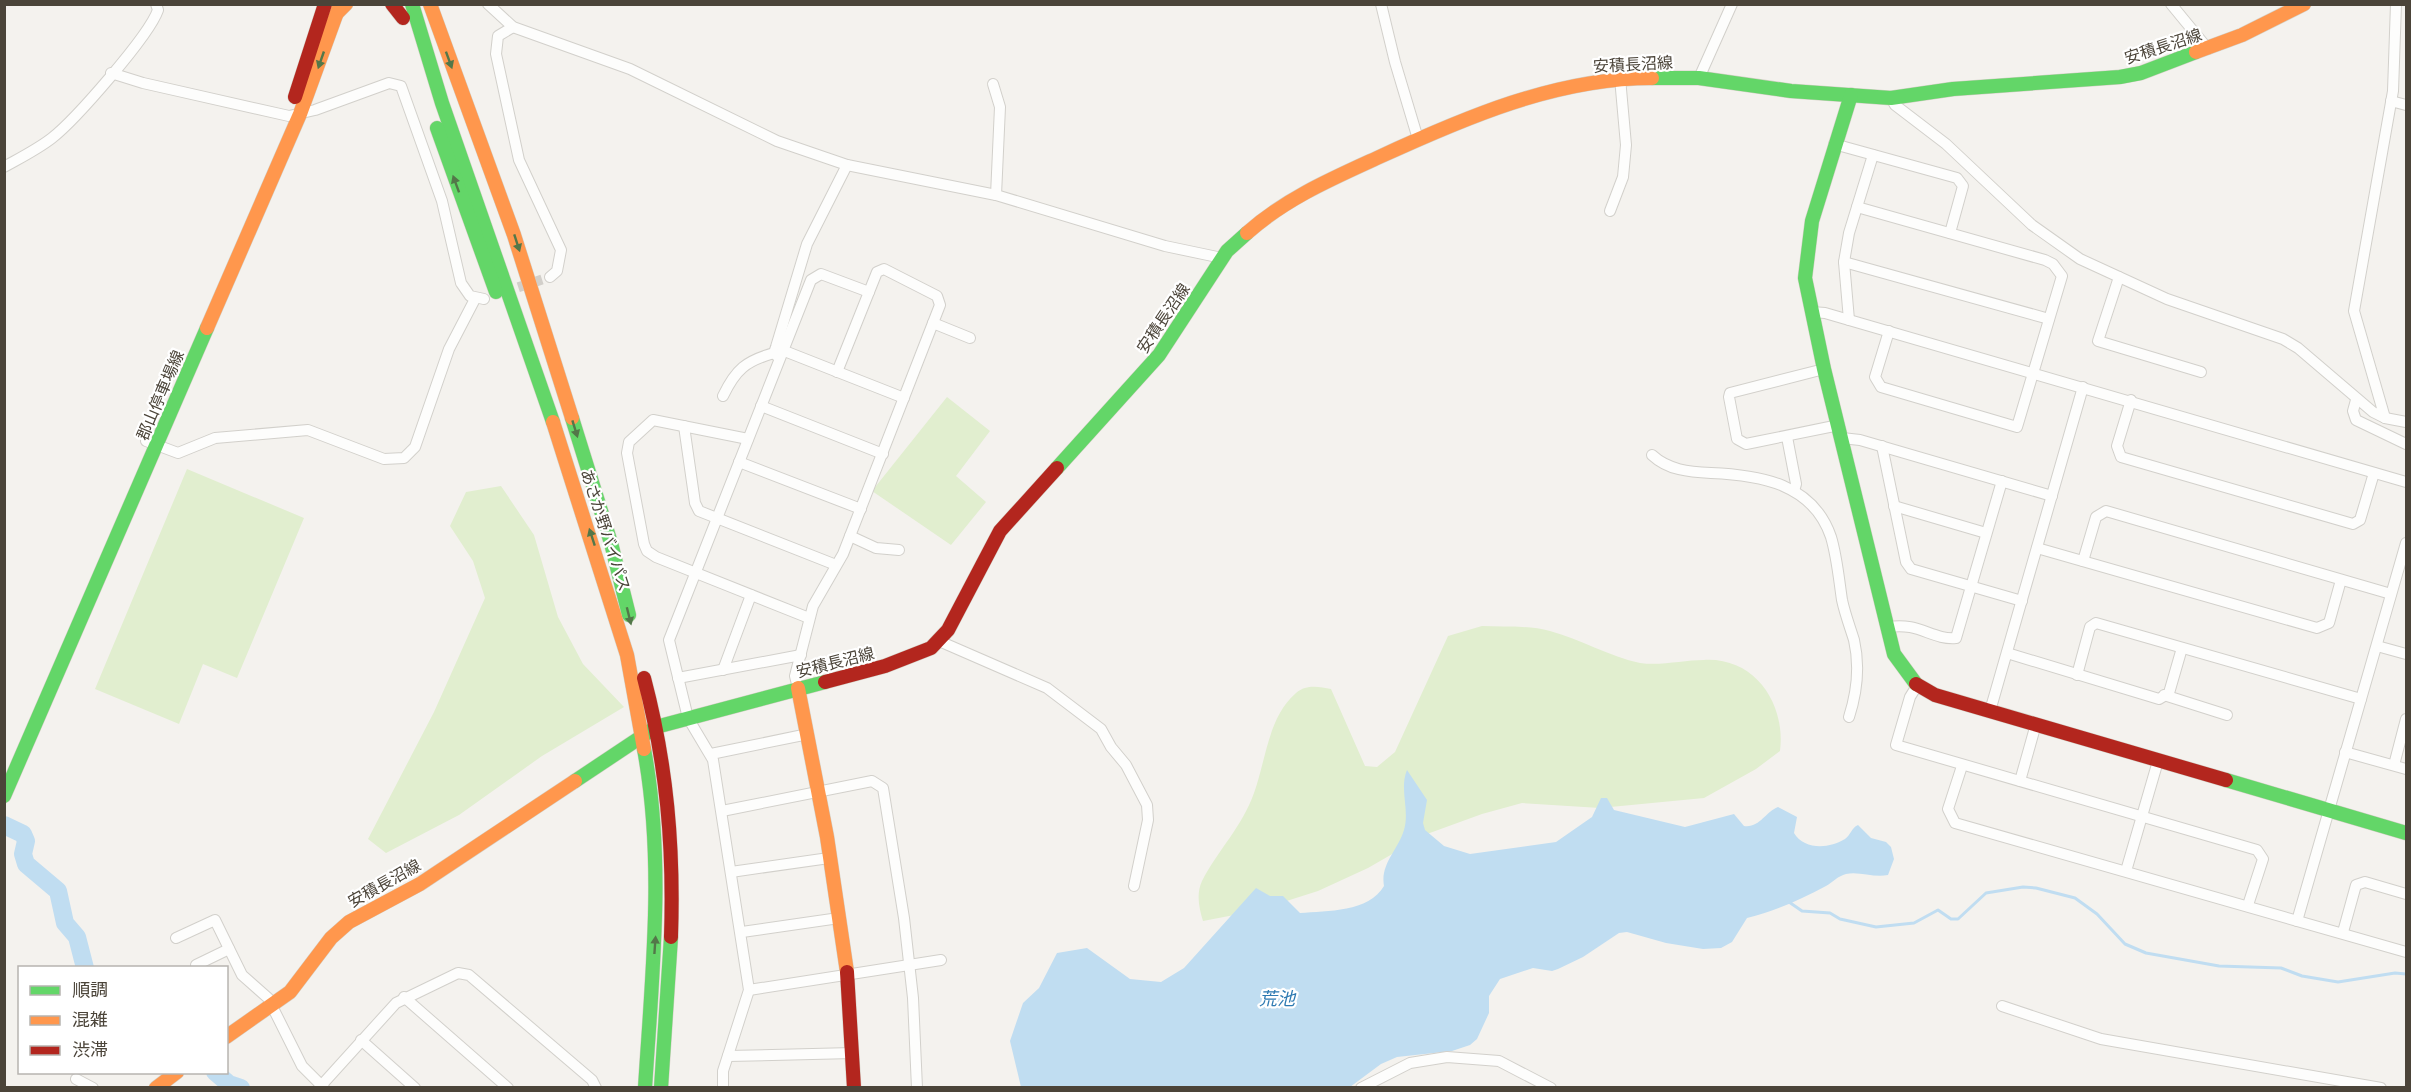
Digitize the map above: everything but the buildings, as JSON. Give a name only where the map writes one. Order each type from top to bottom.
[{"type":"main road","name":"郡山停車場線","points":[[294,115],[325,4]]},
{"type":"main road","points":[[392,4],[401,11],[426,95],[485,265],[534,390],[549,412]]},
{"type":"main road","name":"あさか野バイパス","points":[[412,4],[442,104],[549,412],[615,612],[643,736],[652,790],[657,891],[645,1088]]},
{"type":"main road","name":"あさか野バイパス","points":[[430,4],[514,235],[568,405],[611,543],[656,727],[665,770],[671,846],[672,926],[661,1088]]},
{"type":"main road","name":"安積長沼線","points":[[228,1036],[272,1006],[295,986],[331,938],[349,922],[420,884],[656,727],[904,661],[939,641],[952,623],[1000,531],[1159,355],[1222,258],[1238,239],[1271,211],[1335,177],[1418,139],[1512,102],[1580,84],[1620,78],[1699,78],[1791,91],[1891,98],[1953,89],[2120,77],[2141,73],[2208,49],[2304,4]]},
{"type":"main road","name":"郡山停車場線","points":[[4,768],[151,443],[341,8]]},
{"type":"main road","points":[[1851,95],[1812,221],[1805,262],[1805,278],[1824,369],[1898,663],[1918,684],[1935,695],[2406,833]]},
{"type":"main road","name":"郡山停車場線","points":[[4,796],[151,443]]},
{"type":"main road","points":[[798,688],[820,791],[848,975],[854,1088]]},
{"type":"main road","points":[[636,1088],[642,1015],[653,971]]},
{"type":"main road","points":[[668,988],[672,1015],[671,1088]]},
{"type":"main road","points":[[156,1088],[174,1074]]},
{"type":"street","points":[[4,167],[56,135],[149,30],[158,10],[156,4]]},
{"type":"street","points":[[488,4],[513,27],[620,64],[760,135],[847,165],[996,195],[1165,246],[1222,258]]},
{"type":"street","points":[[1381,4],[1395,62],[1418,139]]},
{"type":"street","points":[[1699,78],[1732,4]]},
{"type":"street","points":[[2171,4],[2208,49]]},
{"type":"street","points":[[2385,418],[2354,311],[2391,101],[2396,52],[2396,4]]},
{"type":"street","points":[[513,27],[498,36],[496,54],[519,160],[561,250],[557,271],[550,277]]},
{"type":"street","points":[[111,73],[143,83],[294,115],[389,83],[403,89],[442,201],[461,283],[467,294],[479,299],[449,349],[415,447],[404,458],[384,459],[308,430],[215,438],[178,453],[151,443]]},
{"type":"street","points":[[1610,212],[1623,177],[1626,146],[1620,78]]},
{"type":"street","points":[[993,84],[1000,107],[996,195]]},
{"type":"street","points":[[1891,98],[1895,105],[1946,144],[2031,225],[2086,262],[2214,317],[2283,339],[2298,348],[2356,400],[2385,418],[2406,422]]},
{"type":"street","points":[[2391,101],[2406,105]]},
{"type":"street","points":[[1834,144],[1957,178],[1963,186],[1950,233]]},
{"type":"street","points":[[1849,320],[1844,262],[1857,207],[1873,155]]},
{"type":"street","points":[[779,354],[807,244],[847,165]]},
{"type":"street","points":[[1857,207],[2053,264],[2061,276],[2017,427],[1881,387],[1875,377],[1889,331]]},
{"type":"street","points":[[1844,262],[2049,319]]},
{"type":"street","points":[[798,688],[795,676],[813,606],[849,539],[883,454],[940,305],[937,296],[884,269],[877,272],[837,372]]},
{"type":"street","points":[[723,1088],[723,1071],[749,990],[742,932],[711,754],[688,717],[669,640],[810,279],[821,274],[869,292]]},
{"type":"street","points":[[2119,277],[2098,341],[2201,372]]},
{"type":"street","points":[[1812,312],[1889,331],[2131,400],[2406,482]]},
{"type":"street","points":[[933,323],[970,338]]},
{"type":"street","points":[[723,396],[729,381],[751,361],[779,354],[837,372],[904,398]]},
{"type":"street","points":[[1824,369],[1731,393],[1729,397],[1737,439],[1746,444],[1787,436],[1841,431],[1882,446],[2052,496]]},
{"type":"street","points":[[1990,711],[2083,387]]},
{"type":"street","points":[[2131,400],[2117,446],[2121,457],[2353,524],[2360,520],[2374,473]]},
{"type":"street","points":[[2356,400],[2353,411],[2356,420],[2406,444]]},
{"type":"street","points":[[761,406],[883,454]]},
{"type":"street","points":[[748,439],[653,420],[629,442],[627,453],[647,551],[695,573],[809,618]]},
{"type":"street","points":[[684,426],[696,506],[699,511],[836,565]]},
{"type":"street","points":[[1787,436],[1796,484],[1794,491]]},
{"type":"street","points":[[1882,446],[1906,562],[1911,569],[2022,601]]},
{"type":"street","points":[[1652,455],[1663,464],[1677,469],[1753,476],[1794,491],[1814,507],[1826,525],[1832,540],[1844,608],[1854,642],[1856,695],[1849,717]]},
{"type":"street","points":[[739,462],[861,509]]},
{"type":"street","points":[[1889,627],[1908,625],[1949,638],[1956,638],[2002,481]]},
{"type":"street","points":[[1893,506],[1986,533]]},
{"type":"street","points":[[2083,561],[2096,517],[2106,511],[2391,594]]},
{"type":"street","points":[[849,539],[880,549],[899,550]]},
{"type":"street","points":[[849,539],[883,558]]},
{"type":"street","points":[[2297,921],[2406,543]]},
{"type":"street","points":[[2037,548],[2317,628],[2329,623],[2341,580]]},
{"type":"street","points":[[723,670],[751,595]]},
{"type":"street","points":[[2076,675],[2090,627],[2096,623],[2361,699]]},
{"type":"street","points":[[939,641],[1047,688],[1101,729],[1111,747],[1126,765],[1147,806],[1145,833],[1134,886]]},
{"type":"street","points":[[2378,646],[2406,654]]},
{"type":"street","points":[[2007,653],[2159,699],[2169,693],[2182,648]]},
{"type":"street","points":[[678,678],[801,655]]},
{"type":"street","points":[[1918,684],[1910,697],[1896,746],[2257,850],[2263,860],[2248,905]]},
{"type":"street","points":[[2164,695],[2227,715]]},
{"type":"street","points":[[2394,765],[2406,719]]},
{"type":"street","points":[[2020,781],[2036,724]]},
{"type":"street","points":[[711,754],[808,734]]},
{"type":"street","points":[[2345,752],[2406,769]]},
{"type":"street","points":[[2126,871],[2158,761]]},
{"type":"street","points":[[1962,766],[1948,809],[1955,823],[2248,905],[2297,921],[2343,932],[2406,952]]},
{"type":"street","points":[[722,811],[872,781],[883,788],[914,998],[917,1088]]},
{"type":"street","points":[[731,872],[829,858]]},
{"type":"street","points":[[2343,932],[2356,885],[2365,882],[2406,894]]},
{"type":"street","points":[[742,932],[839,918]]},
{"type":"street","points":[[176,938],[215,920],[244,978],[268,998],[302,1066],[322,1087],[361,1040],[404,997],[458,973],[466,974],[592,1080],[596,1088]]},
{"type":"street","points":[[196,965],[229,949]]},
{"type":"street","points":[[749,990],[941,960]]},
{"type":"street","points":[[404,997],[501,1085]]},
{"type":"street","points":[[2002,1006],[2101,1039],[2332,1083],[2381,1088]]},
{"type":"street","points":[[361,1040],[415,1088]]},
{"type":"street","points":[[728,1056],[853,1053]]},
{"type":"street","points":[[1361,1088],[1410,1063],[1446,1057],[1499,1062],[1551,1088]]},
{"type":"street","points":[[76,1079],[93,1088]]},
{"type":"green space","points":[[947,397],[990,431],[956,476],[986,502],[951,545],[872,491]]},
{"type":"green space","points":[[187,469],[304,518],[237,678],[203,664],[179,724],[95,689]]},
{"type":"green space","points":[[501,486],[534,535],[558,617],[583,664],[624,707],[542,756],[459,815],[386,853],[368,839],[434,712],[485,598],[473,561],[450,526],[466,492]]},
{"type":"green space","points":[[1482,626],[1542,629],[1640,663],[1704,660],[1722,661],[1738,666],[1752,675],[1772,701],[1781,733],[1780,751],[1756,769],[1704,798],[1600,808],[1522,803],[1482,814],[1427,834],[1368,868],[1318,891],[1255,911],[1203,921],[1199,901],[1202,881],[1249,805],[1279,714],[1296,693],[1304,688],[1331,689],[1365,766],[1377,767],[1395,752],[1448,636]]},
{"type":"water","name":"荒池","points":[[1407,770],[1427,800],[1423,823],[1425,830],[1444,846],[1470,854],[1556,842],[1592,817],[1601,798],[1607,798],[1614,810],[1685,827],[1734,814],[1744,826],[1750,826],[1778,807],[1797,817],[1794,833],[1804,843],[1817,846],[1832,845],[1849,836],[1858,825],[1871,838],[1886,842],[1891,847],[1894,859],[1888,875],[1846,874],[1797,900],[1747,918],[1732,942],[1721,948],[1703,949],[1666,943],[1627,932],[1619,933],[1583,957],[1558,969],[1552,971],[1533,968],[1500,979],[1489,996],[1489,1013],[1477,1039],[1470,1045],[1452,1051],[1397,1057],[1381,1064],[1350,1087],[1021,1087],[1010,1041],[1023,1003],[1039,988],[1057,953],[1087,948],[1130,979],[1161,982],[1184,968],[1256,888],[1270,896],[1283,896],[1300,913],[1346,908],[1368,901],[1384,886],[1383,878],[1387,864],[1404,830],[1406,815],[1404,785]]},
{"type":"waterway","points":[[4,825],[23,834],[26,841],[23,854],[26,864],[58,891],[65,923],[77,937],[84,966]]},
{"type":"waterway","points":[[1789,902],[1802,911],[1830,913],[1840,919],[1876,927],[1914,923],[1938,910],[1951,919],[1958,919],[1986,893],[2023,887],[2036,888],[2075,898],[2097,914],[2125,944],[2146,953],[2219,966],[2281,968],[2302,976],[2338,982],[2395,973],[2406,974]]},
{"type":"waterway","points":[[217,1074],[229,1084],[241,1088]]},
{"type":"tunnel","points":[[504,292],[550,277]]},
{"type":"traffic: fast","points":[[412,4],[442,103],[553,422]]},
{"type":"traffic: fast","points":[[1652,78],[1699,78],[1791,91],[1891,98],[1953,89],[2120,77],[2141,73],[2196,52]]},
{"type":"traffic: fast","points":[[1851,95],[1812,221],[1805,278],[1824,369],[1894,654],[1916,684]]},
{"type":"traffic: fast","points":[[437,128],[496,292]]},
{"type":"traffic: fast","points":[[1057,468],[1159,355],[1227,251],[1247,233]]},
{"type":"traffic: fast","points":[[4,796],[207,328]]},
{"type":"traffic: fast","points":[[572,418],[611,543],[629,615]]},
{"type":"traffic: fast","points":[[575,781],[656,727],[825,682]]},
{"type":"traffic: fast","points":[[644,749],[654,834],[655,876],[653,961],[645,1088]]},
{"type":"traffic: fast","points":[[2226,780],[2406,833]]},
{"type":"traffic: fast","points":[[661,1088],[671,937]]},
{"type":"traffic: slow","points":[[207,328],[300,114],[340,4]]},
{"type":"traffic: slow","points":[[337,13],[346,4]]},
{"type":"traffic: slow","points":[[430,4],[514,235],[572,418]]},
{"type":"traffic: slow","points":[[2196,52],[2242,35],[2304,4]]},
{"type":"traffic: slow","points":[[1247,233],[1277,210],[1326,182],[1477,115],[1511,103],[1581,85],[1652,78]]},
{"type":"traffic: slow","points":[[553,422],[627,655],[644,749]]},
{"type":"traffic: slow","points":[[798,688],[827,837],[847,972]]},
{"type":"traffic: slow","points":[[228,1036],[290,992],[331,938],[349,922],[420,884],[575,781]]},
{"type":"traffic: slow","points":[[156,1088],[174,1074]]},
{"type":"traffic: jam","points":[[295,97],[325,4]]},
{"type":"traffic: jam","points":[[392,4],[403,18]]},
{"type":"traffic: jam","points":[[825,682],[885,666],[931,648],[948,630],[1000,531],[1057,468]]},
{"type":"traffic: jam","points":[[644,678],[658,743],[667,806],[670,838],[671,937]]},
{"type":"traffic: jam","points":[[1916,684],[1935,695],[2226,780]]},
{"type":"traffic: jam","points":[[847,972],[854,1088]]}]
